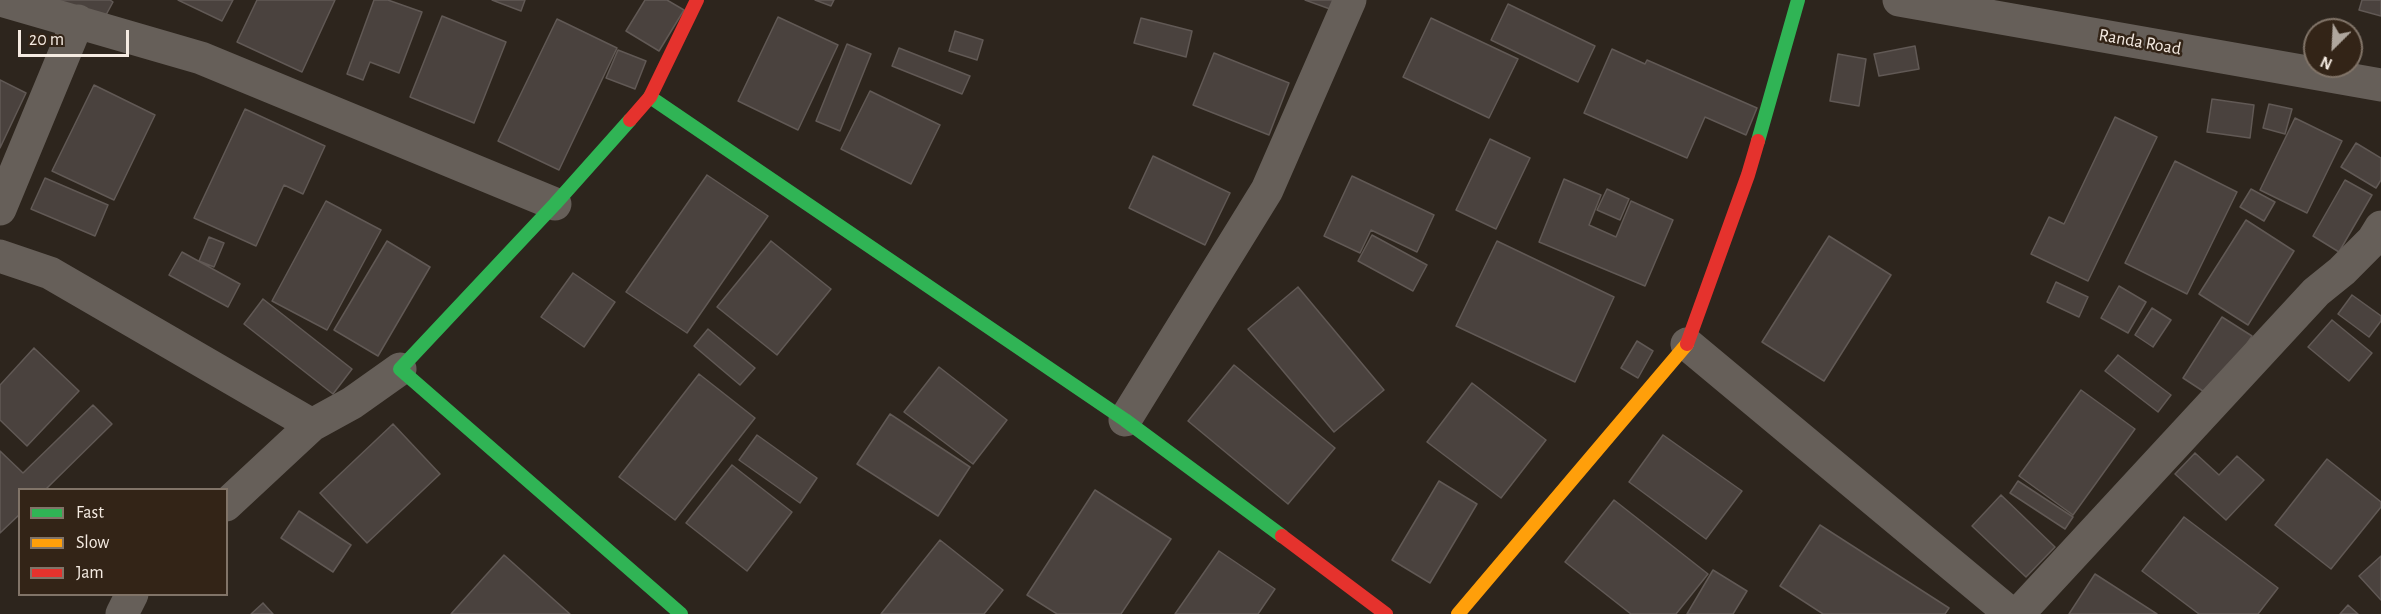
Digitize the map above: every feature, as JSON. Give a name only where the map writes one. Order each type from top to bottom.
[{"type":"street","points":[[1,0],[201,58],[555,204]]},
{"type":"street","points":[[228,503],[312,425],[352,403],[400,369],[555,204],[650,98],[697,0]]},
{"type":"street","points":[[1125,420],[1267,190],[1350,0]]},
{"type":"street","points":[[1458,614],[1687,344],[1749,175],[1798,0]]},
{"type":"street","name":"Randa Road","points":[[1899,0],[2381,85]]},
{"type":"street","points":[[0,209],[78,21]]},
{"type":"street","points":[[650,98],[1125,420],[1386,614]]},
{"type":"street","points":[[2018,614],[2316,292],[2342,271],[2373,240],[2381,227]]},
{"type":"street","points":[[0,256],[51,273],[312,425]]},
{"type":"street","points":[[1687,344],[2011,614]]},
{"type":"street","points":[[400,369],[681,614]]},
{"type":"street","points":[[122,614],[131,596]]},
{"type":"building","points":[[58,0],[110,0],[113,2],[100,26]]},
{"type":"building","points":[[178,0],[233,0],[222,21]]},
{"type":"building","points":[[257,0],[335,0],[302,72],[237,42]]},
{"type":"building","points":[[374,0],[388,0],[422,12],[399,73],[370,62],[363,80],[347,74]]},
{"type":"building","points":[[492,0],[525,0],[521,11]]},
{"type":"building","points":[[645,0],[667,0],[684,10],[659,51],[626,31]]},
{"type":"building","points":[[815,0],[834,0],[831,6]]},
{"type":"building","points":[[1305,0],[1333,0],[1330,9]]},
{"type":"building","points":[[2362,0],[2381,0],[2381,16],[2359,10]]},
{"type":"building","points":[[1508,4],[1595,46],[1578,82],[1491,40]]},
{"type":"building","points":[[442,16],[506,42],[474,123],[410,97]]},
{"type":"building","points":[[778,17],[838,45],[798,130],[738,101]]},
{"type":"building","points":[[1141,18],[1192,31],[1186,57],[1134,43]]},
{"type":"building","points":[[1431,18],[1518,59],[1489,118],[1403,77]]},
{"type":"building","points":[[557,19],[617,48],[559,170],[498,141]]},
{"type":"building","points":[[955,31],[983,40],[977,60],[949,51]]},
{"type":"building","points":[[847,44],[871,54],[840,131],[816,121]]},
{"type":"building","points":[[1915,46],[1919,69],[1879,76],[1874,54]]},
{"type":"building","points":[[899,48],[970,76],[962,94],[892,66]]},
{"type":"building","points":[[1612,49],[1645,64],[1647,60],[1757,108],[1746,135],[1705,117],[1687,158],[1584,113]]},
{"type":"building","points":[[618,50],[646,61],[635,89],[606,78]]},
{"type":"building","points":[[1214,53],[1289,83],[1269,135],[1193,105]]},
{"type":"building","points":[[1838,54],[1866,59],[1859,106],[1830,101]]},
{"type":"building","points":[[0,80],[26,93],[0,148]]},
{"type":"building","points":[[94,85],[155,115],[114,200],[52,171]]},
{"type":"building","points":[[870,91],[940,125],[911,184],[841,149]]},
{"type":"building","points":[[2212,99],[2254,105],[2250,138],[2207,132]]},
{"type":"building","points":[[2269,104],[2292,109],[2285,134],[2263,128]]},
{"type":"building","points":[[245,109],[325,146],[303,194],[284,185],[256,246],[194,218]]},
{"type":"building","points":[[2115,117],[2157,137],[2088,281],[2031,254],[2049,217],[2064,224]]},
{"type":"building","points":[[2295,118],[2342,141],[2307,213],[2260,190]]},
{"type":"building","points":[[1490,139],[1530,158],[1496,229],[1456,210]]},
{"type":"building","points":[[2356,143],[2381,158],[2381,180],[2376,188],[2341,167]]},
{"type":"building","points":[[1153,156],[1230,193],[1205,245],[1129,208]]},
{"type":"building","points":[[2175,161],[2237,192],[2187,294],[2125,263]]},
{"type":"building","points":[[707,175],[768,216],[687,333],[626,292]]},
{"type":"building","points":[[1352,176],[1434,215],[1417,252],[1371,230],[1360,253],[1324,236]]},
{"type":"building","points":[[45,178],[108,205],[95,236],[31,209]]},
{"type":"building","points":[[1564,179],[1601,195],[1589,225],[1616,237],[1631,201],[1673,220],[1645,286],[1539,242]]},
{"type":"building","points":[[2345,180],[2372,195],[2339,252],[2313,236]]},
{"type":"building","points":[[1607,189],[1629,199],[1620,220],[1597,210]]},
{"type":"building","points":[[2251,189],[2275,202],[2264,221],[2240,207]]},
{"type":"building","points":[[326,201],[381,230],[327,330],[272,301]]},
{"type":"building","points":[[2246,220],[2294,251],[2248,325],[2199,294]]},
{"type":"building","points":[[1372,235],[1427,265],[1413,291],[1358,261]]},
{"type":"building","points":[[1829,236],[1891,275],[1824,381],[1762,342]]},
{"type":"building","points":[[209,237],[224,243],[214,267],[199,261]]},
{"type":"building","points":[[387,241],[430,267],[378,356],[334,330]]},
{"type":"building","points":[[771,241],[831,289],[777,355],[717,307]]},
{"type":"building","points":[[1497,241],[1614,297],[1575,382],[1456,326]]},
{"type":"building","points":[[182,252],[240,284],[228,307],[169,275]]},
{"type":"building","points":[[573,273],[615,302],[584,347],[541,317]]},
{"type":"building","points":[[2056,282],[2088,297],[2079,317],[2047,302]]},
{"type":"building","points":[[2119,286],[2146,302],[2128,333],[2101,318]]},
{"type":"building","points":[[1298,287],[1384,390],[1334,432],[1248,329]]},
{"type":"building","points":[[2352,295],[2381,316],[2381,321],[2369,337],[2338,314]]},
{"type":"building","points":[[263,299],[352,369],[333,394],[244,324]]},
{"type":"building","points":[[2152,308],[2171,320],[2153,347],[2135,335]]},
{"type":"building","points":[[2222,317],[2252,336],[2212,397],[2183,378]]},
{"type":"building","points":[[2332,320],[2372,353],[2349,381],[2308,347]]},
{"type":"building","points":[[708,329],[755,368],[740,385],[694,346]]},
{"type":"building","points":[[1637,341],[1653,351],[1638,378],[1621,368]]},
{"type":"building","points":[[34,348],[79,391],[27,446],[0,420],[0,385]]},
{"type":"building","points":[[2118,355],[2171,395],[2158,412],[2105,371]]},
{"type":"building","points":[[1234,365],[1335,448],[1288,504],[1188,421]]},
{"type":"building","points":[[939,367],[1007,420],[973,464],[904,412]]},
{"type":"building","points":[[699,374],[755,418],[675,520],[619,477]]},
{"type":"building","points":[[1472,383],[1546,440],[1501,498],[1427,442]]},
{"type":"building","points":[[2081,390],[2135,429],[2073,515],[2019,476]]},
{"type":"building","points":[[93,405],[112,424],[47,488],[18,488],[18,516],[0,533],[0,451],[23,473]]},
{"type":"building","points":[[890,414],[970,467],[938,516],[857,464]]},
{"type":"building","points":[[393,424],[440,474],[367,543],[320,493]]},
{"type":"building","points":[[757,435],[817,478],[800,503],[739,460]]},
{"type":"building","points":[[1663,435],[1742,491],[1706,539],[1629,482]]},
{"type":"building","points":[[2195,453],[2219,475],[2237,456],[2264,480],[2226,520],[2175,474]]},
{"type":"building","points":[[2327,459],[2381,502],[2381,507],[2331,569],[2275,525]]},
{"type":"building","points":[[732,465],[792,512],[747,571],[686,523]]},
{"type":"building","points":[[1439,481],[1477,504],[1430,583],[1392,560]]},
{"type":"building","points":[[2018,481],[2073,517],[2065,529],[2010,493]]},
{"type":"building","points":[[1095,490],[1171,539],[1121,614],[1057,614],[1027,595]]},
{"type":"building","points":[[2001,495],[2055,547],[2026,577],[1972,526]]},
{"type":"building","points":[[1614,500],[1708,574],[1676,614],[1631,614],[1565,562]]},
{"type":"building","points":[[299,511],[351,545],[333,572],[281,538]]},
{"type":"building","points":[[2184,517],[2278,588],[2258,614],[2199,614],[2142,571]]},
{"type":"building","points":[[1820,525],[1949,608],[1945,614],[1823,614],[1780,586]]},
{"type":"building","points":[[940,540],[1003,590],[984,614],[881,614]]},
{"type":"building","points":[[1219,551],[1275,589],[1258,614],[1175,614]]},
{"type":"building","points":[[504,555],[570,614],[451,614]]},
{"type":"building","points":[[2381,556],[2381,600],[2359,576]]},
{"type":"building","points":[[1713,570],[1747,591],[1733,614],[1687,614]]},
{"type":"building","points":[[2095,574],[2157,614],[2069,614]]},
{"type":"building","points":[[263,603],[273,614],[251,614]]},
{"type":"building","points":[[2348,605],[2358,614],[2340,614]]},
{"type":"traffic: fast","points":[[1758,141],[1798,0]]},
{"type":"traffic: fast","points":[[650,97],[1125,420],[1282,536]]},
{"type":"traffic: fast","points":[[630,120],[555,204],[400,369],[681,614]]},
{"type":"traffic: slow","points":[[1458,614],[1687,344]]},
{"type":"traffic: jam","points":[[630,120],[650,97],[697,0]]},
{"type":"traffic: jam","points":[[1687,344],[1758,141]]},
{"type":"traffic: jam","points":[[1282,536],[1386,614]]}]
